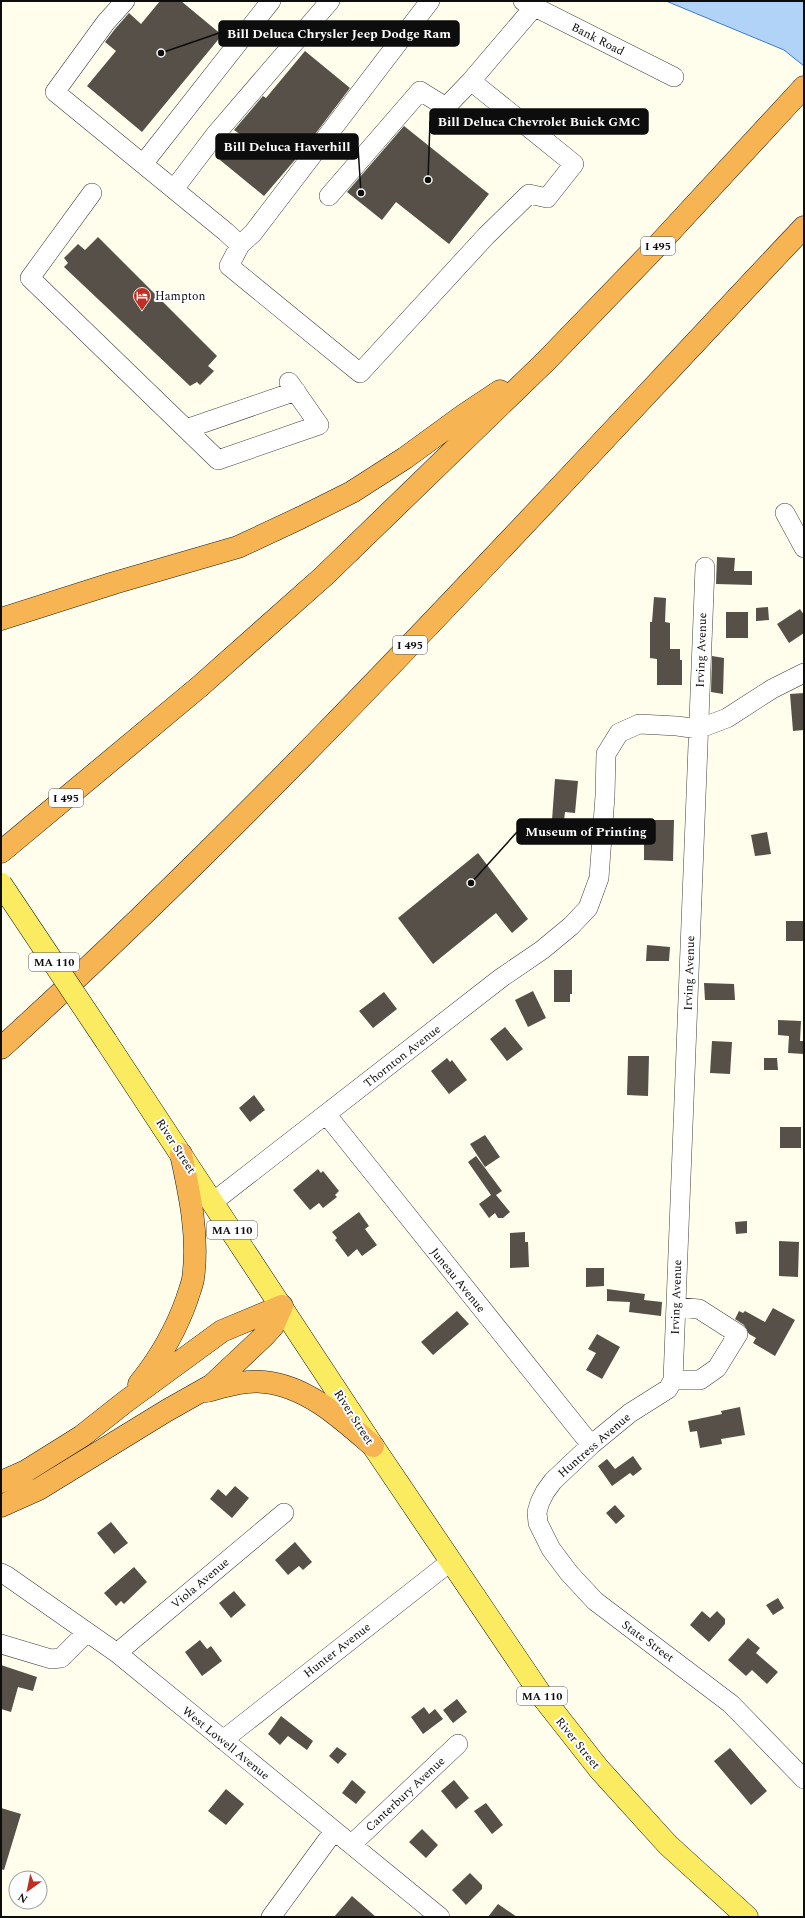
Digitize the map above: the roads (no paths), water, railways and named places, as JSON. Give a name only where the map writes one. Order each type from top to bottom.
[{"type":"highway","name":"I 495","points":[[1,852],[199,687],[324,576],[546,361],[658,245],[804,87]]},
{"type":"highway","name":"I 495","points":[[4,1046],[160,897],[335,723],[446,608],[804,227]]},
{"type":"highway","points":[[1,619],[114,582],[238,547],[300,518],[352,492],[405,458],[464,415],[546,361]]},
{"type":"highway","points":[[125,1402],[156,1362],[179,1322],[193,1280],[195,1239],[193,1208],[181,1154]]},
{"type":"highway","points":[[1,1482],[26,1471],[82,1436],[125,1402],[222,1332],[282,1306]]},
{"type":"highway","points":[[1,1506],[39,1489],[212,1385],[273,1326],[282,1306]]},
{"type":"highway","points":[[196,1394],[237,1383],[264,1382],[296,1390],[335,1413],[373,1446]]},
{"type":"main road","name":"River Street","points":[[1,884],[282,1306],[450,1562],[544,1699],[599,1769],[668,1844],[747,1917]]},
{"type":"street","points":[[124,1],[106,22],[55,92],[240,245]]},
{"type":"street","points":[[143,164],[271,1]]},
{"type":"street","points":[[174,189],[215,135],[330,1]]},
{"type":"street","points":[[430,1],[253,233],[240,245],[229,266],[360,373],[486,236],[529,194],[547,198],[574,164],[471,81]]},
{"type":"street","points":[[329,196],[420,91],[446,107],[471,81],[528,4]]},
{"type":"street","name":"Bank Road","points":[[528,4],[674,77]]},
{"type":"street","points":[[92,193],[30,278],[218,460],[319,425],[292,387],[186,429]]},
{"type":"street","points":[[785,513],[804,548]]},
{"type":"street","name":"Irving Avenue","points":[[673,1380],[705,567]]},
{"type":"street","points":[[698,729],[727,718],[772,689],[804,673]]},
{"type":"street","name":"Thornton Avenue","points":[[213,1202],[501,978],[542,950],[572,926],[588,908],[600,878],[606,796],[606,754],[619,733],[639,724],[677,726],[698,729]]},
{"type":"street","name":"Juneau Avenue","points":[[326,1114],[591,1445]]},
{"type":"street","points":[[673,1380],[700,1380],[717,1368],[738,1334],[699,1309],[676,1307]]},
{"type":"street","name":"Huntress Avenue","points":[[553,1481],[591,1445],[630,1413],[668,1389],[673,1380]]},
{"type":"street","name":"State Street","points":[[553,1481],[540,1502],[537,1512],[538,1522],[551,1549],[569,1573],[595,1601],[606,1610],[731,1704],[804,1779]]},
{"type":"street","name":"Viola Avenue","points":[[117,1653],[284,1513]]},
{"type":"street","name":"Hunter Avenue","points":[[223,1740],[450,1562]]},
{"type":"street","name":"West Lowell Avenue","points":[[4,1575],[117,1653],[440,1917]]},
{"type":"street","points":[[1,1644],[51,1659],[61,1658],[87,1632]]},
{"type":"street","name":"Canterbury Avenue","points":[[352,1844],[458,1744]]},
{"type":"street","points":[[271,1917],[334,1831]]},
{"type":"water","points":[[666,1],[804,1],[804,66],[784,50]]},
{"type":"place","name":"Bill Deluca Chrysler Jeep Dodge Ram","points":[[161,53]]},
{"type":"place","name":"Bill Deluca Chevrolet Buick GMC","points":[[428,180]]},
{"type":"place","name":"Bill Deluca Haverhill","points":[[361,193]]},
{"type":"place","name":"Hampton","points":[[142,311]]},
{"type":"place","name":"Museum of Printing","points":[[471,883]]}]
